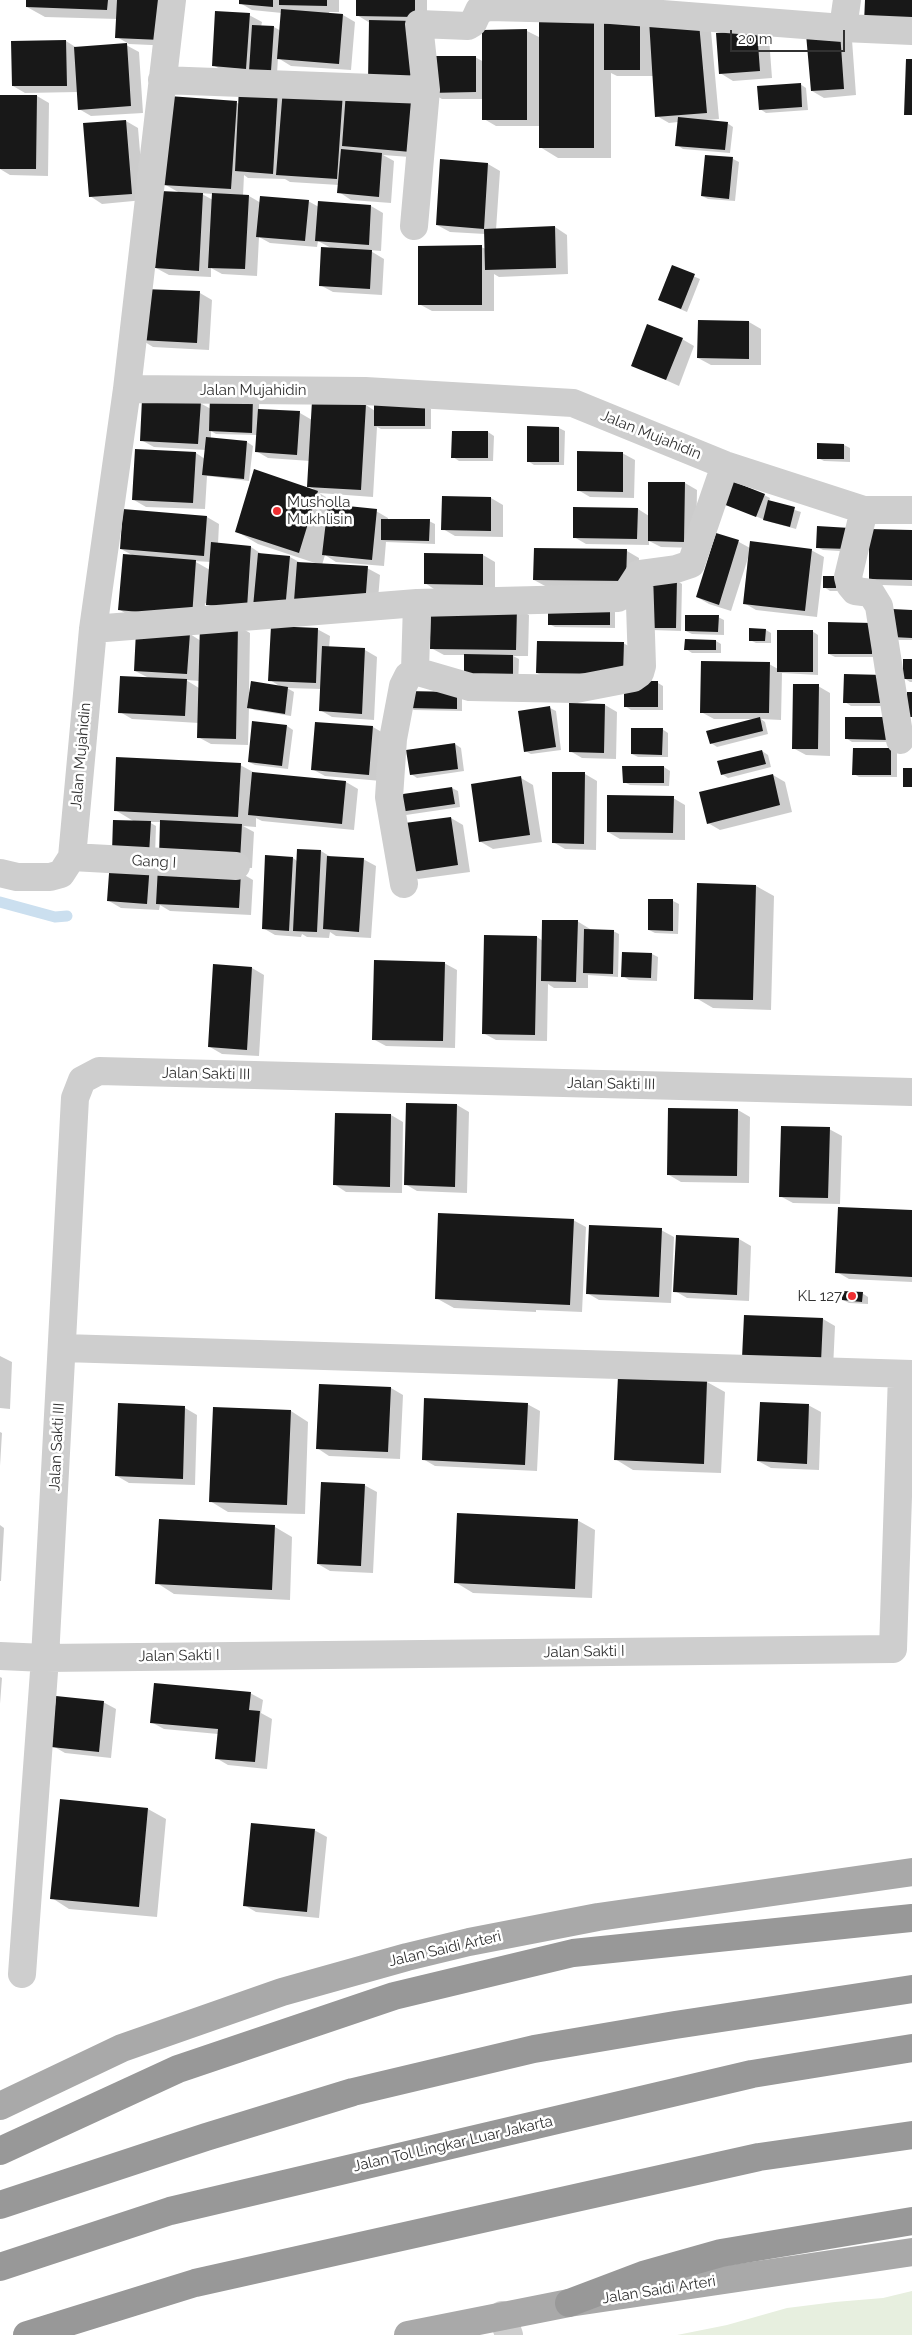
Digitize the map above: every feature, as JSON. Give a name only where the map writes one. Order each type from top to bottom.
[{"type":"highway","points":[[0,2151],[178,2069],[394,1996],[573,1953],[912,1918]]},
{"type":"highway","points":[[0,2205],[206,2137],[363,2089],[534,2050],[674,2024],[912,1989]]},
{"type":"highway","name":"Jalan Tol Lingkar Luar Jakarta","points":[[0,2267],[170,2211],[752,2074],[912,2048]]},
{"type":"highway","points":[[27,2335],[195,2283],[759,2156],[912,2135]]},
{"type":"highway","points":[[570,2303],[643,2275],[721,2252],[912,2220]]},
{"type":"main road","name":"Jalan Saidi Arteri","points":[[0,2106],[122,2048],[282,1992],[407,1957],[469,1942],[598,1917],[912,1872]]},
{"type":"main road","name":"Jalan Saidi Arteri","points":[[408,2335],[506,2325],[570,2303],[912,2252]]},
{"type":"street","points":[[127,389],[172,0]]},
{"type":"street","points":[[843,28],[847,0]]},
{"type":"street","points":[[414,226],[426,90],[421,12],[468,26],[473,23],[479,10],[490,7],[611,10],[843,28],[912,31]]},
{"type":"street","points":[[162,80],[426,90]]},
{"type":"street","name":"Jalan Mujahidin","points":[[72,857],[93,629],[127,389],[365,391],[573,403],[724,465],[864,510],[912,510]]},
{"type":"street","points":[[93,629],[123,625],[417,603],[618,598],[628,591],[639,574],[676,569],[690,564],[724,465]]},
{"type":"street","points":[[864,510],[848,577],[850,585],[856,591],[871,593],[879,606],[900,740]]},
{"type":"street","points":[[415,671],[470,687],[576,689],[633,678],[640,673],[642,666],[639,574]]},
{"type":"street","points":[[415,671],[417,603]]},
{"type":"street","points":[[404,884],[390,797],[393,739],[396,721],[404,686],[408,676],[415,671]]},
{"type":"street","points":[[0,873],[17,877],[50,877],[61,874],[72,857]]},
{"type":"street","name":"Gang I","points":[[72,857],[236,866]]},
{"type":"street","name":"Jalan Sakti III","points":[[22,1974],[45,1658],[75,1098],[82,1080],[99,1071],[912,1092]]},
{"type":"street","name":"Jalan Sakti I","points":[[0,1656],[45,1658],[893,1649],[907,1374],[63,1348]]},
{"type":"green space","points":[[912,2291],[912,2335],[677,2335],[727,2325],[787,2308],[883,2298]]},
{"type":"building","points":[[26,0],[108,0],[107,10],[26,7]]},
{"type":"building","points":[[117,0],[163,0],[161,40],[115,38]]},
{"type":"building","points":[[239,0],[273,0],[273,7],[239,4]]},
{"type":"building","points":[[279,0],[327,0],[327,6],[279,5]]},
{"type":"building","points":[[356,0],[415,0],[415,17],[356,16]]},
{"type":"building","points":[[865,0],[912,0],[912,25],[864,23]]},
{"type":"building","points":[[281,9],[343,14],[339,64],[277,59]]},
{"type":"building","points":[[215,11],[250,13],[246,69],[212,66]]},
{"type":"building","points":[[539,15],[594,15],[594,148],[539,148]]},
{"type":"building","points":[[604,15],[640,15],[640,70],[604,70]]},
{"type":"building","points":[[369,20],[413,21],[412,83],[368,82]]},
{"type":"building","points":[[649,20],[699,23],[707,113],[655,117]]},
{"type":"building","points":[[252,25],[274,26],[271,71],[249,71]]},
{"type":"building","points":[[527,29],[527,120],[482,120],[482,30]]},
{"type":"building","points":[[757,30],[760,71],[719,74],[716,33]]},
{"type":"building","points":[[840,32],[844,89],[811,91],[806,34]]},
{"type":"building","points":[[66,40],[67,86],[12,86],[11,41]]},
{"type":"building","points":[[127,43],[131,106],[78,110],[74,47]]},
{"type":"building","points":[[428,56],[476,56],[476,92],[428,93]]},
{"type":"building","points":[[906,59],[912,59],[912,115],[904,115]]},
{"type":"building","points":[[801,83],[802,107],[759,110],[757,86]]},
{"type":"building","points":[[239,87],[278,89],[273,174],[235,171]]},
{"type":"building","points":[[283,88],[343,92],[337,179],[276,175]]},
{"type":"building","points":[[346,92],[415,97],[411,152],[342,146]]},
{"type":"building","points":[[0,95],[37,95],[36,169],[0,169]]},
{"type":"building","points":[[169,96],[237,101],[231,189],[162,185]]},
{"type":"building","points":[[678,117],[728,122],[725,150],[675,146]]},
{"type":"building","points":[[126,120],[132,194],[89,197],[83,123]]},
{"type":"building","points":[[341,149],[382,153],[379,197],[337,193]]},
{"type":"building","points":[[705,155],[733,157],[729,199],[701,196]]},
{"type":"building","points":[[440,159],[488,163],[484,229],[436,225]]},
{"type":"building","points":[[160,191],[203,193],[199,271],[155,268]]},
{"type":"building","points":[[212,193],[249,195],[245,269],[208,268]]},
{"type":"building","points":[[260,196],[309,200],[305,241],[256,237]]},
{"type":"building","points":[[318,201],[371,205],[369,245],[315,241]]},
{"type":"building","points":[[555,226],[556,268],[485,270],[484,229]]},
{"type":"building","points":[[482,245],[482,305],[418,305],[418,246]]},
{"type":"building","points":[[321,247],[372,250],[370,289],[319,286]]},
{"type":"building","points":[[672,265],[695,274],[681,309],[658,300]]},
{"type":"building","points":[[142,289],[200,291],[197,343],[139,340]]},
{"type":"building","points":[[698,320],[749,321],[749,359],[697,358]]},
{"type":"building","points":[[647,324],[683,338],[666,380],[631,366]]},
{"type":"building","points":[[210,396],[253,398],[252,433],[209,431]]},
{"type":"building","points":[[142,399],[201,401],[198,444],[140,441]]},
{"type":"building","points":[[312,401],[366,404],[361,490],[307,487]]},
{"type":"building","points":[[374,403],[425,404],[425,426],[374,426]]},
{"type":"building","points":[[258,409],[300,411],[297,455],[255,452]]},
{"type":"building","points":[[527,426],[559,427],[559,462],[527,462]]},
{"type":"building","points":[[452,431],[488,431],[488,458],[451,458]]},
{"type":"building","points":[[206,437],[247,441],[244,479],[202,475]]},
{"type":"building","points":[[817,443],[844,444],[844,459],[817,459]]},
{"type":"building","points":[[135,449],[196,452],[193,503],[132,500]]},
{"type":"building","points":[[577,451],[623,452],[623,492],[577,491]]},
{"type":"building","name":"Musholla Mukhlisin","points":[[254,469],[318,491],[299,553],[235,532]]},
{"type":"building","points":[[732,481],[765,494],[756,517],[723,504]]},
{"type":"building","points":[[648,482],[685,482],[684,542],[648,541]]},
{"type":"building","points":[[442,496],[491,497],[491,531],[441,530]]},
{"type":"building","points":[[768,500],[795,507],[790,527],[763,520]]},
{"type":"building","points":[[328,504],[377,509],[372,560],[322,555]]},
{"type":"building","points":[[573,507],[638,508],[637,539],[573,538]]},
{"type":"building","points":[[123,509],[207,516],[204,556],[120,549]]},
{"type":"building","points":[[381,519],[430,519],[429,541],[381,540]]},
{"type":"building","points":[[817,526],[850,528],[849,549],[816,548]]},
{"type":"building","points":[[869,529],[912,530],[912,580],[869,579]]},
{"type":"building","points":[[716,533],[739,540],[719,605],[696,597]]},
{"type":"building","points":[[750,541],[812,549],[805,611],[743,604]]},
{"type":"building","points":[[211,542],[251,546],[247,608],[206,605]]},
{"type":"building","points":[[534,548],[627,549],[626,581],[533,580]]},
{"type":"building","points":[[258,553],[290,556],[285,610],[253,607]]},
{"type":"building","points":[[424,553],[483,554],[483,585],[424,584]]},
{"type":"building","points":[[123,554],[196,560],[192,617],[118,610]]},
{"type":"building","points":[[297,562],[368,566],[365,606],[294,601]]},
{"type":"building","points":[[823,576],[836,576],[836,588],[823,588]]},
{"type":"building","points":[[646,579],[677,579],[676,628],[645,628]]},
{"type":"building","points":[[548,603],[610,603],[610,625],[548,625]]},
{"type":"building","points":[[431,606],[517,607],[516,650],[430,649]]},
{"type":"building","points":[[892,609],[912,610],[912,638],[892,637]]},
{"type":"building","points":[[685,615],[719,615],[718,632],[685,631]]},
{"type":"building","points":[[828,622],[872,623],[872,654],[828,654]]},
{"type":"building","points":[[200,624],[238,625],[236,739],[197,738]]},
{"type":"building","points":[[271,626],[318,628],[316,683],[268,681]]},
{"type":"building","points":[[749,628],[766,629],[765,641],[749,641]]},
{"type":"building","points":[[777,630],[813,630],[813,672],[777,672]]},
{"type":"building","points":[[136,631],[190,633],[187,674],[134,671]]},
{"type":"building","points":[[685,639],[716,640],[716,650],[684,650]]},
{"type":"building","points":[[537,641],[624,642],[623,674],[536,673]]},
{"type":"building","points":[[322,646],[365,648],[362,714],[319,711]]},
{"type":"building","points":[[464,654],[513,655],[513,684],[464,684]]},
{"type":"building","points":[[903,659],[912,659],[912,679],[903,679]]},
{"type":"building","points":[[701,661],[770,662],[769,713],[700,713]]},
{"type":"building","points":[[844,674],[884,675],[884,703],[843,703]]},
{"type":"building","points":[[120,676],[187,679],[185,716],[118,713]]},
{"type":"building","points":[[251,681],[288,687],[285,714],[247,708]]},
{"type":"building","points":[[624,681],[658,681],[658,707],[624,707]]},
{"type":"building","points":[[793,684],[819,684],[818,749],[792,749]]},
{"type":"building","points":[[406,691],[457,692],[457,709],[407,708]]},
{"type":"building","points":[[907,692],[912,692],[912,717],[906,717]]},
{"type":"building","points":[[569,703],[605,704],[604,753],[569,752]]},
{"type":"building","points":[[550,706],[556,747],[524,752],[518,711]]},
{"type":"building","points":[[760,717],[763,731],[710,744],[706,731]]},
{"type":"building","points":[[845,717],[887,717],[887,740],[845,739]]},
{"type":"building","points":[[252,721],[287,725],[282,766],[248,762]]},
{"type":"building","points":[[315,722],[373,726],[369,775],[311,770]]},
{"type":"building","points":[[631,728],[663,728],[662,755],[631,754]]},
{"type":"building","points":[[455,743],[458,769],[410,775],[406,750]]},
{"type":"building","points":[[853,748],[891,748],[891,775],[852,775]]},
{"type":"building","points":[[762,750],[766,764],[721,775],[717,761]]},
{"type":"building","points":[[116,757],[241,763],[238,817],[114,811]]},
{"type":"building","points":[[622,766],[664,766],[664,783],[623,783]]},
{"type":"building","points":[[903,768],[912,768],[912,787],[903,787]]},
{"type":"building","points":[[252,772],[346,781],[342,824],[248,815]]},
{"type":"building","points":[[552,772],[585,772],[584,844],[552,843]]},
{"type":"building","points":[[773,774],[780,805],[707,824],[699,792]]},
{"type":"building","points":[[521,776],[530,835],[479,842],[471,784]]},
{"type":"building","points":[[452,787],[455,804],[399,812],[396,795]]},
{"type":"building","points":[[607,795],[674,796],[673,833],[607,832]]},
{"type":"building","points":[[451,817],[458,865],[405,873],[397,824]]},
{"type":"building","points":[[113,820],[151,821],[149,854],[112,852]]},
{"type":"building","points":[[160,820],[242,824],[240,861],[159,858]]},
{"type":"building","points":[[297,849],[321,850],[317,932],[293,931]]},
{"type":"building","points":[[265,855],[293,857],[289,931],[262,929]]},
{"type":"building","points":[[327,856],[364,858],[359,932],[323,929]]},
{"type":"building","points":[[110,860],[150,863],[147,904],[107,901]]},
{"type":"building","points":[[158,867],[241,872],[239,908],[156,904]]},
{"type":"building","points":[[697,883],[756,885],[753,1000],[694,999]]},
{"type":"building","points":[[648,899],[673,899],[673,931],[648,930]]},
{"type":"building","points":[[542,920],[578,920],[576,982],[541,981]]},
{"type":"building","points":[[584,929],[614,930],[613,974],[583,973]]},
{"type":"building","points":[[484,935],[537,936],[535,1035],[482,1034]]},
{"type":"building","points":[[622,952],[652,953],[651,978],[621,977]]},
{"type":"building","points":[[374,960],[445,962],[443,1041],[372,1040]]},
{"type":"building","points":[[213,964],[252,967],[247,1050],[208,1047]]},
{"type":"building","points":[[406,1103],[457,1104],[455,1187],[404,1185]]},
{"type":"building","points":[[668,1108],[738,1109],[737,1176],[667,1175]]},
{"type":"building","points":[[335,1113],[391,1114],[390,1187],[333,1185]]},
{"type":"building","points":[[781,1126],[830,1127],[828,1198],[779,1197]]},
{"type":"building","points":[[838,1207],[912,1210],[912,1277],[835,1273]]},
{"type":"building","points":[[438,1213],[574,1219],[570,1305],[435,1299]]},
{"type":"building","points":[[589,1225],[662,1228],[659,1297],[586,1294]]},
{"type":"building","points":[[676,1235],[739,1238],[737,1295],[673,1292]]},
{"type":"building","name":"KL 127","points":[[842,1291],[863,1292],[862,1302],[842,1300]]},
{"type":"building","points":[[744,1315],[823,1318],[821,1362],[742,1358]]},
{"type":"building","points":[[618,1376],[707,1381],[704,1464],[614,1460]]},
{"type":"building","points":[[319,1384],[391,1387],[388,1452],[316,1449]]},
{"type":"building","points":[[424,1398],[528,1403],[525,1465],[422,1460]]},
{"type":"building","points":[[760,1402],[809,1404],[807,1464],[757,1461]]},
{"type":"building","points":[[118,1403],[185,1406],[183,1479],[115,1476]]},
{"type":"building","points":[[213,1407],[291,1410],[287,1505],[209,1502]]},
{"type":"building","points":[[321,1482],[365,1484],[361,1566],[317,1564]]},
{"type":"building","points":[[457,1513],[578,1519],[575,1589],[454,1583]]},
{"type":"building","points":[[159,1519],[275,1525],[272,1590],[155,1584]]},
{"type":"building","points":[[154,1683],[251,1692],[249,1710],[260,1711],[255,1762],[215,1759],[218,1729],[150,1723]]},
{"type":"building","points":[[56,1696],[104,1701],[99,1752],[51,1747]]},
{"type":"building","points":[[60,1799],[148,1808],[139,1907],[50,1899]]},
{"type":"building","points":[[251,1823],[315,1829],[307,1912],[243,1906]]},
{"type":"waterway","points":[[0,902],[55,917],[67,916]]},
{"type":"place","name":"Musholla Mukhlisin","points":[[277,511]]},
{"type":"place","name":"KL 127","points":[[852,1296]]}]
